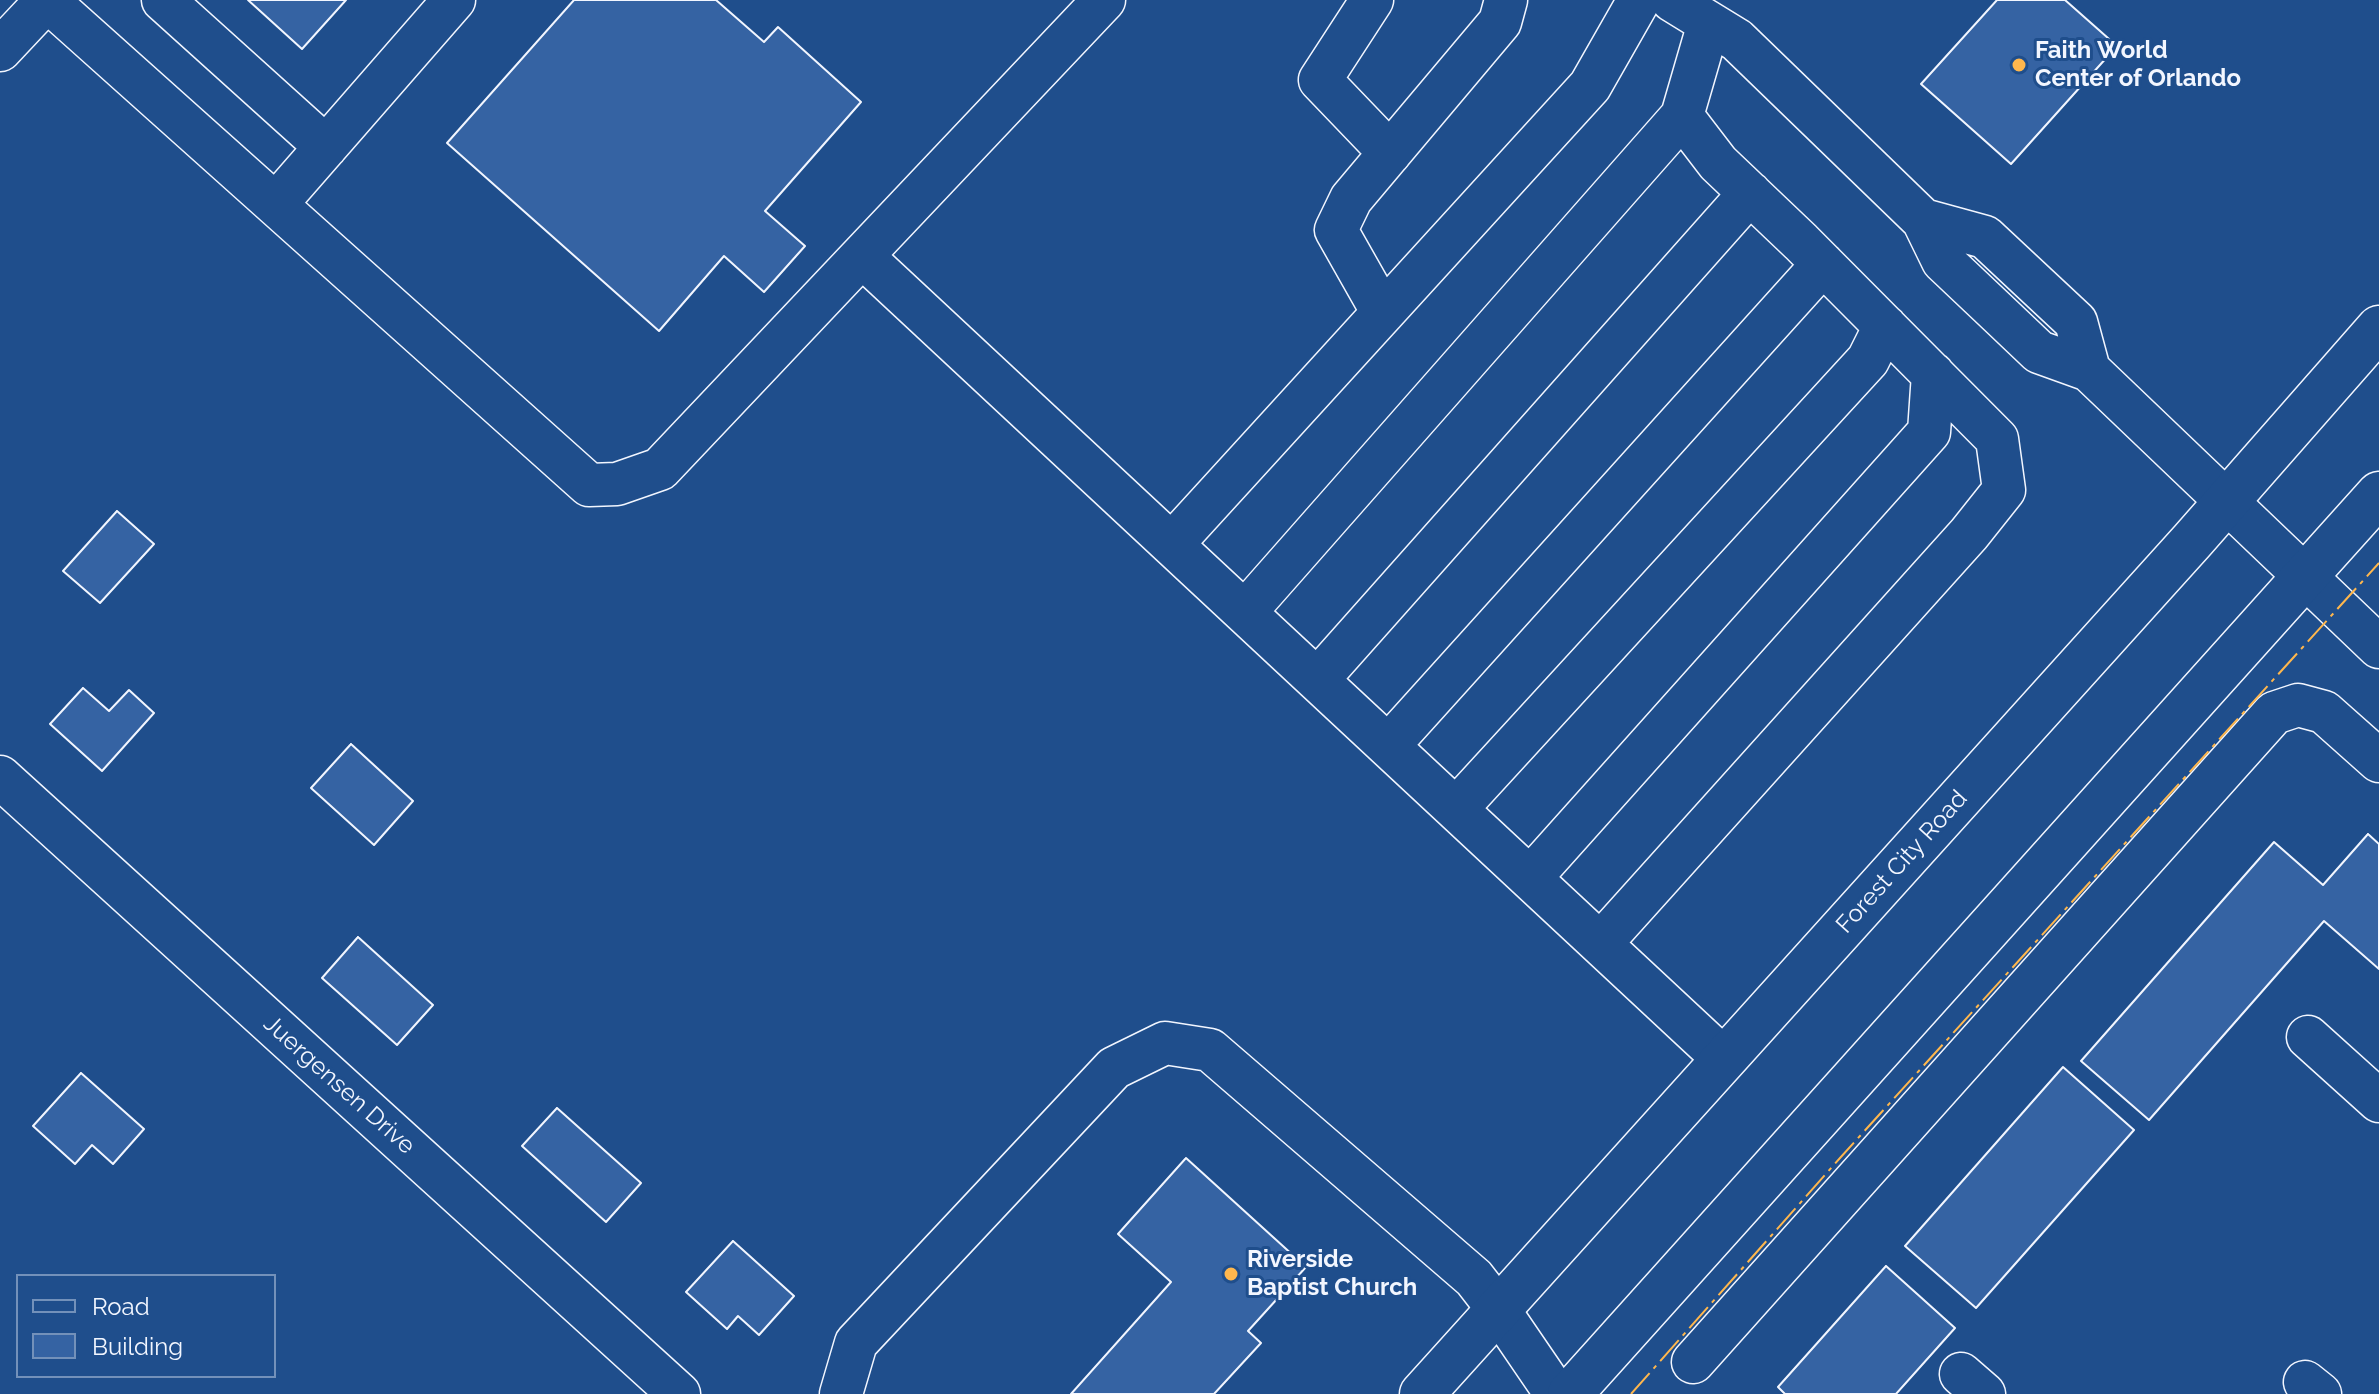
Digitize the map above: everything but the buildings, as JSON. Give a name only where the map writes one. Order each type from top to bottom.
[{"type":"main road","name":"Forest City Road","points":[[1422,1394],[2379,328]]},
{"type":"main road","points":[[1570,1394],[2379,494]]},
{"type":"street","points":[[0,50],[47,0],[589,485],[617,484],[660,469],[1104,0]]},
{"type":"street","points":[[163,0],[326,147]]},
{"type":"street","points":[[276,204],[454,0]]},
{"type":"street","points":[[1372,0],[1320,80],[1390,153]]},
{"type":"street","points":[[1383,313],[1336,230],[1351,199],[1500,22],[1506,0]]},
{"type":"street","points":[[1172,544],[1590,86],[1639,0]]},
{"type":"street","points":[[1672,0],[1737,40],[1923,220],[1943,261],[2039,352],[2089,370],[2379,647]]},
{"type":"street","points":[[1245,612],[1682,116],[1709,23]]},
{"type":"street","points":[[1601,943],[1969,534],[2004,490],[1997,439],[1718,163],[1682,116]]},
{"type":"street","points":[[1318,679],[1750,193]]},
{"type":"street","points":[[862,256],[1724,1059]]},
{"type":"street","points":[[1389,745],[1823,264]]},
{"type":"street","points":[[1457,808],[1868,360],[1885,326]]},
{"type":"street","points":[[1531,877],[1929,432],[1933,374]]},
{"type":"street","points":[[1693,1362],[2274,713],[2298,705],[2324,712],[2379,761]]},
{"type":"street","name":"Juergensen Drive","points":[[0,777],[679,1394]]},
{"type":"street","points":[[2308,1037],[2379,1101]]},
{"type":"street","points":[[841,1394],[856,1343],[1114,1068],[1165,1043],[1210,1050],[1474,1278],[1556,1394]]},
{"type":"power","points":[[1631,1394],[1840,1158],[2379,563]]},
{"type":"place","name":"Faith World Center of Orlando","points":[[2019,65]]},
{"type":"place","name":"Riverside Baptist Church","points":[[1231,1274]]}]
